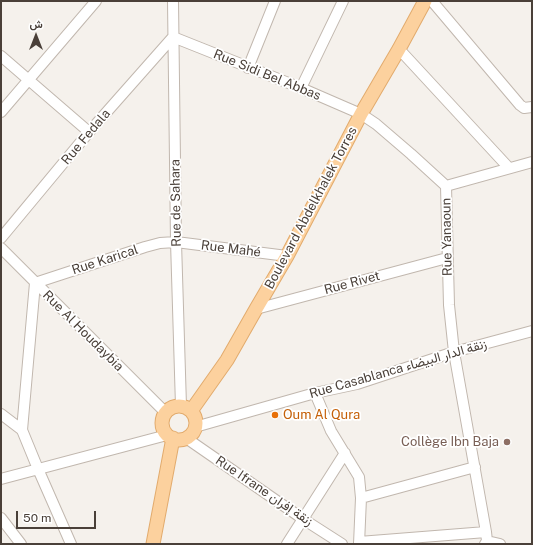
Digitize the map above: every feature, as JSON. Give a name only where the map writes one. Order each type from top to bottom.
[{"type":"main road","name":"Boulevard Abdelkhalek Torres","points":[[186,408],[227,360],[287,256],[361,114],[426,1]]},
{"type":"main road","points":[[174,406],[186,408],[195,418],[195,427],[192,433],[175,437],[164,431],[162,421],[165,412],[174,406]]},
{"type":"main road","points":[[153,544],[175,437]]},
{"type":"street","points":[[1,112],[96,1]]},
{"type":"street","name":"Rue de Sahara","points":[[173,1],[176,242],[186,408]]},
{"type":"street","points":[[248,68],[274,1]]},
{"type":"street","points":[[301,88],[343,1]]},
{"type":"street","points":[[432,1],[520,105],[524,108],[532,107]]},
{"type":"street","name":"Rue Sidi Bel Abbas","points":[[173,37],[301,88],[361,114],[376,124],[446,186]]},
{"type":"street","name":"Rue Fedala","points":[[1,238],[90,132],[173,37]]},
{"type":"street","points":[[399,49],[509,168]]},
{"type":"street","points":[[1,56],[90,132]]},
{"type":"street","name":"Rue Yanaoun","points":[[486,539],[475,467],[454,352],[449,306],[446,186],[532,162]]},
{"type":"street","name":"Rue Mahé","points":[[176,242],[287,256]]},
{"type":"street","name":"Rue Karical","points":[[35,283],[145,247],[160,243],[176,242]]},
{"type":"street","name":"Rue Al Houdaybia","points":[[1,248],[165,412]]},
{"type":"street","name":"Rue Rivet","points":[[256,309],[447,258]]},
{"type":"street","points":[[35,283],[22,430],[71,544]]},
{"type":"street","name":"Rue Casablanca زنقة الدار البيضاء","points":[[195,427],[356,384],[454,352],[532,331]]},
{"type":"street","points":[[316,394],[331,431],[359,477],[361,498],[359,543],[486,539],[500,544]]},
{"type":"street","points":[[1,414],[22,430]]},
{"type":"street","points":[[1,479],[175,437]]},
{"type":"street","name":"Rue Ifrane زنقة إفران","points":[[175,437],[342,544]]},
{"type":"street","points":[[287,544],[344,453]]},
{"type":"street","points":[[361,498],[475,467]]},
{"type":"street","points":[[1,518],[21,544]]},
{"type":"place","name":"Oum Al Qura","points":[[275,415]]},
{"type":"place","name":"Collège Ibn Baja","points":[[507,442]]}]
